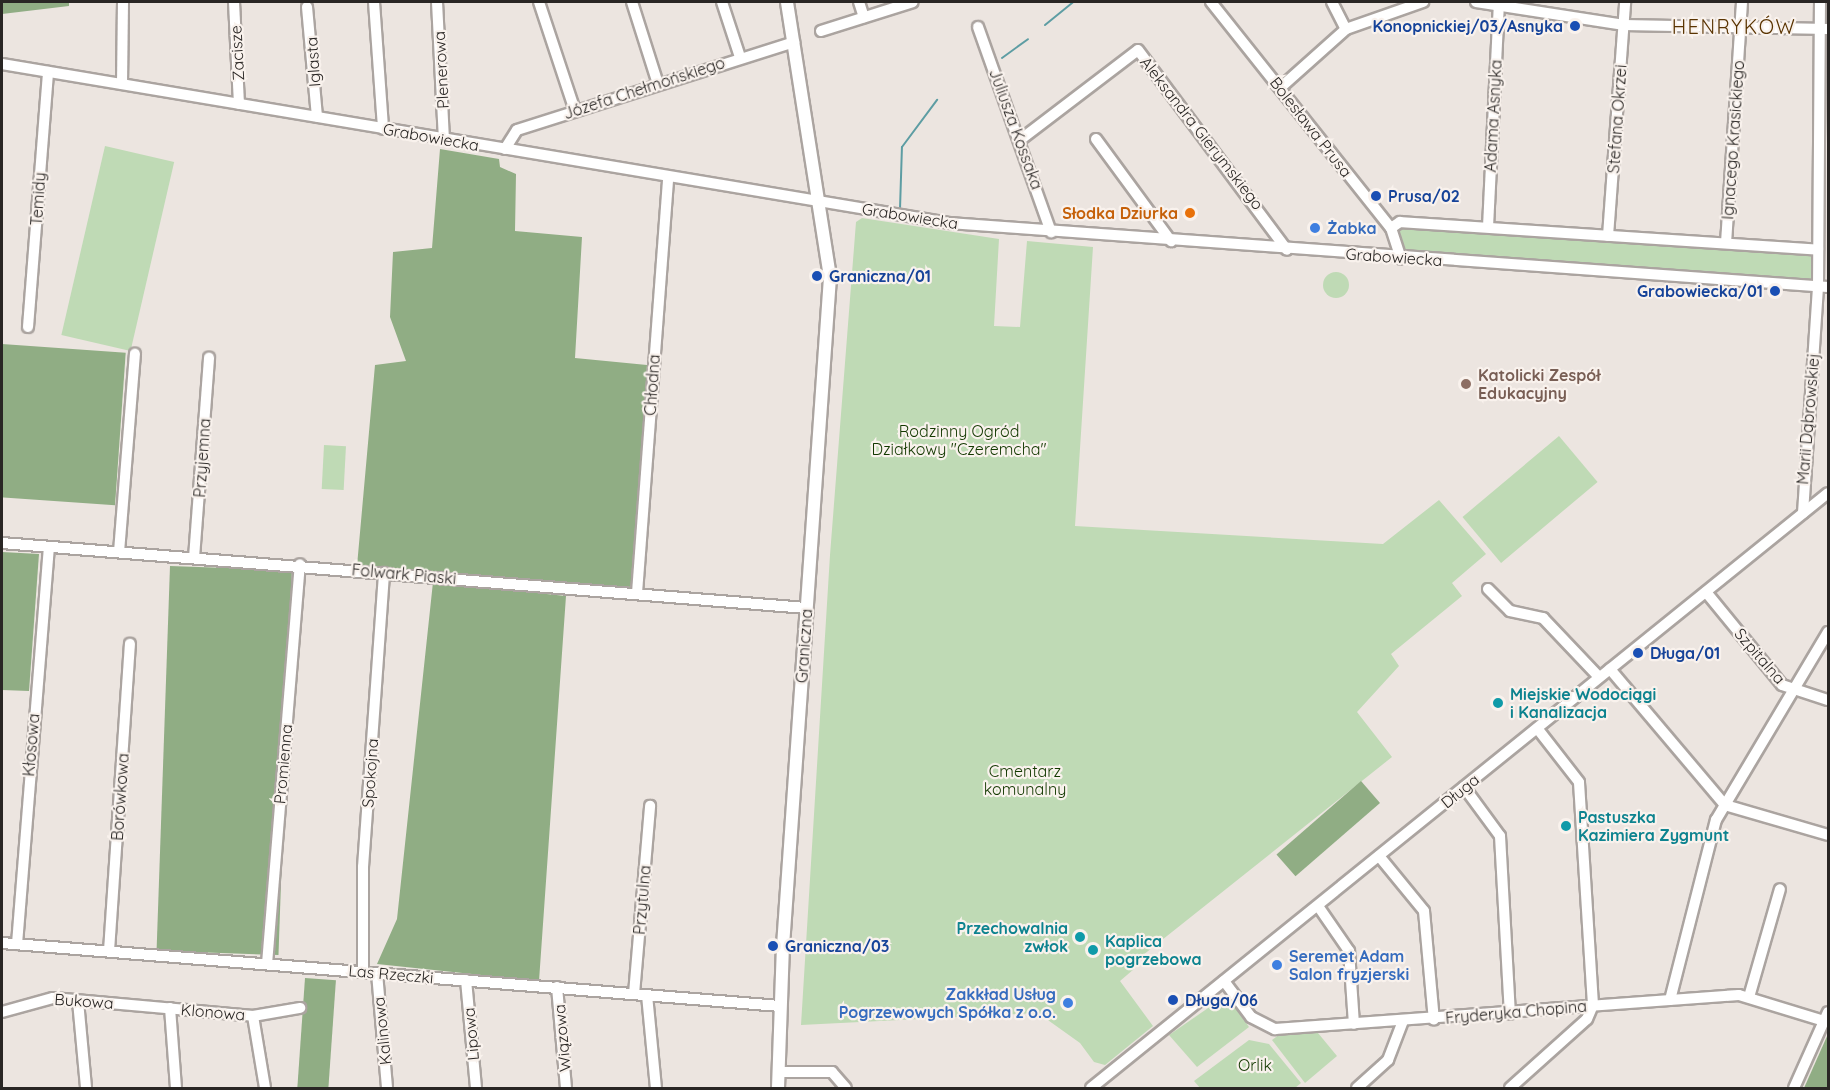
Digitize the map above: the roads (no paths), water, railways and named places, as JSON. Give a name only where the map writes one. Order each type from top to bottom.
[{"type":"main road","name":"Graniczna","points":[[778,1089],[780,1006],[830,277],[822,203],[787,2]]},
{"type":"street","points":[[122,84],[123,2]]},
{"type":"street","name":"Zacisze","points":[[234,2],[239,104]]},
{"type":"street","points":[[374,2],[383,129]]},
{"type":"street","name":"Plenerowa","points":[[437,2],[444,139]]},
{"type":"street","points":[[539,2],[575,111]]},
{"type":"street","points":[[632,2],[658,84]]},
{"type":"street","points":[[722,2],[740,57]]},
{"type":"street","points":[[859,2],[864,17]]},
{"type":"street","points":[[821,31],[912,2]]},
{"type":"street","name":"Bolesława Prusa","points":[[1211,2],[1391,228],[1401,258]]},
{"type":"street","points":[[1332,2],[1346,29]]},
{"type":"street","points":[[1280,88],[1346,29],[1423,2]]},
{"type":"street","points":[[1476,2],[1503,4],[1624,25],[1740,30],[1825,29]]},
{"type":"street","name":"Stefana Okrzei","points":[[1608,236],[1625,2]]},
{"type":"street","name":"Ignacego Krasickiego","points":[[1726,243],[1742,2]]},
{"type":"street","name":"Marii Dąbrowskiej","points":[[1803,513],[1823,287],[1818,250],[1825,29],[1820,2]]},
{"type":"street","name":"Adama Asnyka","points":[[1488,227],[1503,4]]},
{"type":"street","name":"Iglasta","points":[[307,7],[317,117]]},
{"type":"street","name":"Juliusza Kossaka","points":[[978,27],[1052,232]]},
{"type":"street","name":"Józefa Chełmońskiego","points":[[505,149],[517,130],[740,57],[794,42]]},
{"type":"street","name":"Aleksandra Gierymskiego","points":[[1020,140],[1138,50],[1287,250]]},
{"type":"street","name":"Grabowiecka","points":[[2,64],[822,203],[1052,232],[1823,287]]},
{"type":"street","name":"Temidy","points":[[28,327],[48,72]]},
{"type":"street","points":[[1096,139],[1171,241]]},
{"type":"street","name":"Chłodna","points":[[637,593],[668,177]]},
{"type":"street","name":"Grabowiecka","points":[[1391,228],[1400,222],[1818,250]]},
{"type":"street","points":[[118,552],[135,354]]},
{"type":"street","name":"Przyjemna","points":[[194,558],[209,358]]},
{"type":"street","name":"Długa","points":[[1090,1089],[1803,513],[1827,499]]},
{"type":"street","name":"Folwark Piaski","points":[[2,543],[300,564],[807,608]]},
{"type":"street","name":"Kłosowa","points":[[17,944],[49,547]]},
{"type":"street","name":"Promienna","points":[[267,964],[300,564]]},
{"type":"street","name":"Spokojna","points":[[363,972],[363,867],[384,573]]},
{"type":"street","points":[[1488,589],[1510,611],[1543,618],[1599,678]]},
{"type":"street","name":"Szpitalna","points":[[1706,592],[1782,685],[1828,700]]},
{"type":"street","points":[[1670,1000],[1716,820],[1828,632]]},
{"type":"street","name":"Borówkowa","points":[[109,951],[130,644]]},
{"type":"street","points":[[1610,669],[1725,805],[1828,836]]},
{"type":"street","points":[[1510,1089],[1581,1024],[1593,1005],[1581,791],[1537,728]]},
{"type":"street","points":[[1464,787],[1500,836],[1510,1014]]},
{"type":"street","name":"Przytulna","points":[[634,993],[650,807]]},
{"type":"street","points":[[1379,856],[1424,911],[1434,1020]]},
{"type":"street","points":[[1749,997],[1780,889]]},
{"type":"street","points":[[1318,906],[1348,951],[1354,1024]]},
{"type":"street","name":"Las Rzeczki","points":[[2,943],[780,1006]]},
{"type":"street","name":"Kalinowa","points":[[377,974],[387,1089]]},
{"type":"street","name":"Lipowa","points":[[466,980],[476,1089]]},
{"type":"street","name":"Fryderyka Chopina","points":[[1224,981],[1265,1027],[1403,1022],[1593,1005],[1749,997],[1826,1017]]},
{"type":"street","name":"Wiązowa","points":[[557,987],[566,1089]]},
{"type":"street","points":[[647,995],[656,1089]]},
{"type":"street","points":[[78,1001],[86,1089]]},
{"type":"street","name":"Bukowa","points":[[2,1012],[28,1002],[78,1001],[170,1008]]},
{"type":"street","points":[[170,1008],[176,1089]]},
{"type":"street","name":"Klonowa","points":[[170,1008],[253,1016],[265,1089]]},
{"type":"street","points":[[253,1016],[300,1008]]},
{"type":"street","points":[[1794,1089],[1826,1017]]},
{"type":"street","points":[[1357,1089],[1388,1060],[1403,1022]]},
{"type":"street","points":[[778,1072],[832,1072],[846,1089]]},
{"type":"waterway","points":[[1045,25],[1073,2]]},
{"type":"waterway","points":[[1002,58],[1028,39]]},
{"type":"waterway","points":[[900,209],[902,147],[937,100]]},
{"type":"place","name":"Konopnickiej/03/Asnyka","points":[[1575,26]]},
{"type":"place","name":"Prusa/02","points":[[1376,196]]},
{"type":"place","name":"Słodka Dziurka","points":[[1190,213]]},
{"type":"place","name":"Żabka","points":[[1315,228]]},
{"type":"place","name":"Graniczna/01","points":[[817,276]]},
{"type":"place","name":"Grabowiecka/01","points":[[1775,291]]},
{"type":"place","name":"Katolicki Zespół Edukacyjny","points":[[1466,384]]},
{"type":"place","name":"Długa/01","points":[[1638,653]]},
{"type":"place","name":"Miejskie Wodociągi i Kanalizacja","points":[[1498,703]]},
{"type":"place","name":"Pastuszka Kazimiera Zygmunt","points":[[1566,826]]},
{"type":"place","name":"Przechowalnia zwłok","points":[[1080,937]]},
{"type":"place","name":"Graniczna/03","points":[[773,946]]},
{"type":"place","name":"Kaplica pogrzebowa","points":[[1093,950]]},
{"type":"place","name":"Seremet Adam Salon fryzjerski","points":[[1277,965]]},
{"type":"place","name":"Długa/06","points":[[1173,1000]]},
{"type":"place","name":"Zakkład Usług Pogrzewowych Spółka z o.o.","points":[[1068,1003]]},
{"type":"district","name":"HENRYKÓW","points":[[1734,26]]},
{"type":"park label","name":"Rodzinny Ogród Działkowy \"Czeremcha\"","points":[[959,440]]},
{"type":"park label","name":"Cmentarz komunalny","points":[[1025,780]]},
{"type":"park label","name":"Orlik","points":[[1255,1065]]}]
